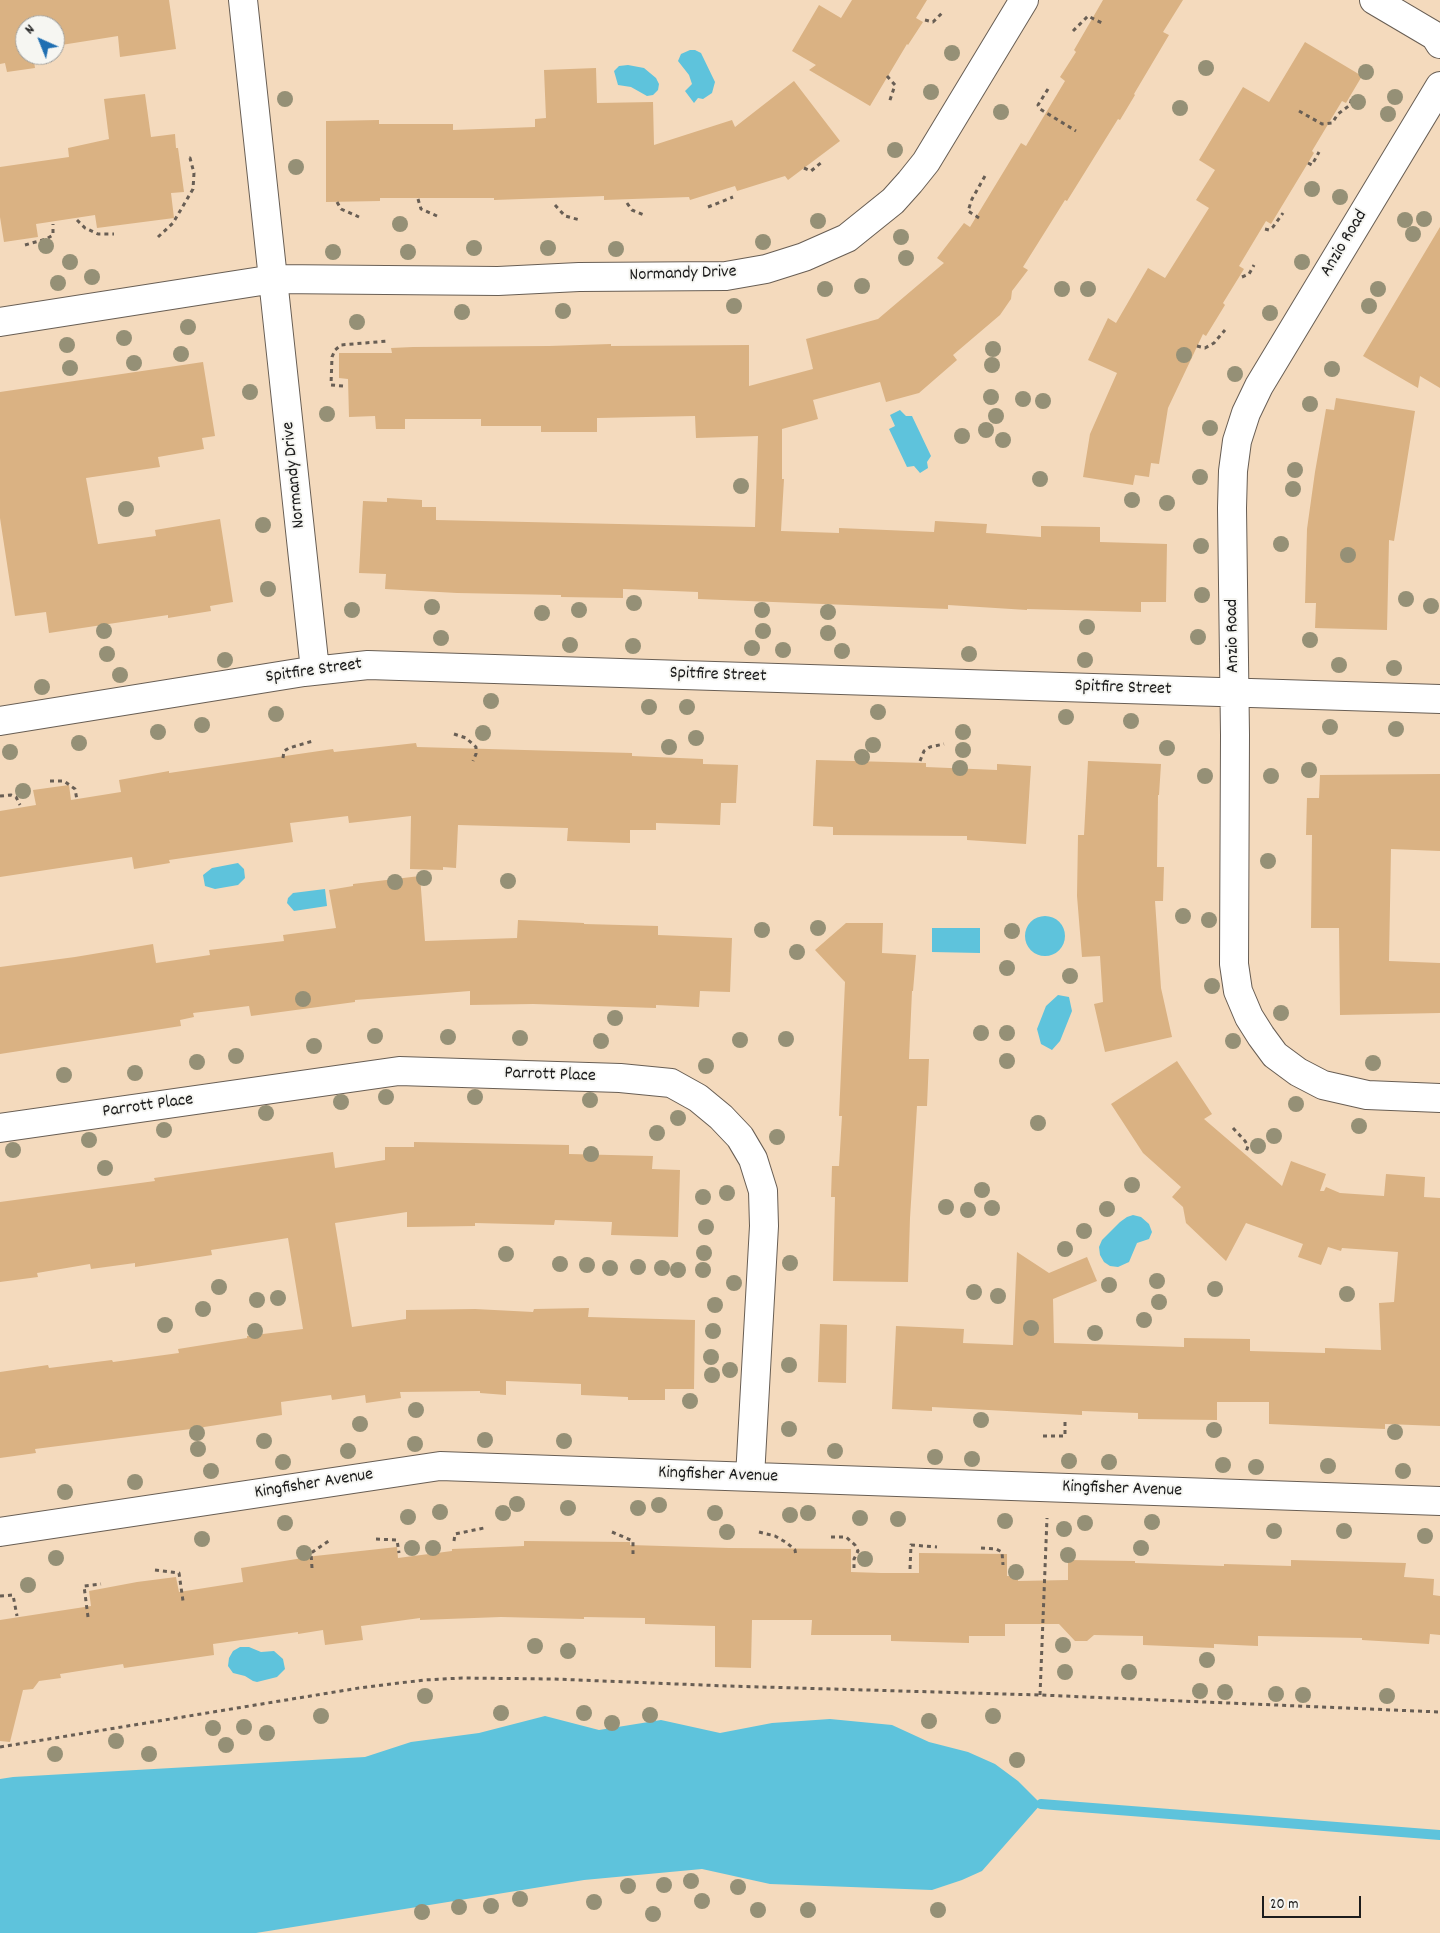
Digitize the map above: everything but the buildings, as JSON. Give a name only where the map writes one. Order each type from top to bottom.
[{"type":"street","name":"Normandy Drive","points":[[243,0],[315,670]]},
{"type":"street","name":"Normandy Drive","points":[[0,322],[274,279],[498,281],[579,277],[726,276],[766,269],[804,257],[847,238],[884,210],[926,162],[1024,0]]},
{"type":"street","points":[[1374,0],[1435,36],[1440,44]]},
{"type":"street","name":"Anzio Road","points":[[1440,86],[1258,386],[1246,413],[1237,441],[1233,471],[1235,693],[1234,964],[1238,991],[1249,1017],[1260,1036],[1275,1055],[1298,1072],[1323,1085],[1367,1095],[1440,1098]]},
{"type":"street","name":"Spitfire Street","points":[[0,721],[315,670],[368,664],[1440,699]]},
{"type":"street","name":"Parrott Place","points":[[0,1128],[398,1071],[620,1078],[671,1084],[698,1098],[740,1136],[753,1160],[763,1191],[764,1226],[750,1477]]},
{"type":"street","name":"Kingfisher Avenue","points":[[0,1532],[440,1466],[1440,1501]]},
{"type":"path","points":[[925,20],[933,22],[944,11]]},
{"type":"path","points":[[1073,31],[1088,16],[1102,23]]},
{"type":"path","points":[[887,76],[896,85],[889,104]]},
{"type":"path","points":[[1048,89],[1038,105],[1040,109],[1076,131]]},
{"type":"path","points":[[1299,111],[1322,124],[1332,123],[1338,114],[1350,105],[1352,97]]},
{"type":"path","points":[[1308,163],[1312,165],[1319,152]]},
{"type":"path","points":[[158,237],[173,223],[193,189],[194,174],[190,158],[187,159]]},
{"type":"path","points":[[804,168],[811,171],[822,162]]},
{"type":"path","points":[[978,218],[968,211],[972,199],[985,176]]},
{"type":"path","points":[[708,207],[732,197]]},
{"type":"path","points":[[418,199],[421,209],[437,216]]},
{"type":"path","points":[[337,202],[341,209],[359,217]]},
{"type":"path","points":[[627,203],[632,210],[644,216]]},
{"type":"path","points":[[556,205],[565,216],[580,220]]},
{"type":"path","points":[[1265,229],[1269,230],[1273,227],[1283,213]]},
{"type":"path","points":[[77,220],[85,228],[98,234],[114,234]]},
{"type":"path","points":[[25,245],[46,239],[52,235],[53,224]]},
{"type":"path","points":[[1242,278],[1249,274],[1254,265]]},
{"type":"path","points":[[1197,346],[1205,348],[1214,343],[1225,330]]},
{"type":"path","points":[[343,386],[331,385],[332,357],[335,350],[340,345],[388,341]]},
{"type":"path","points":[[454,734],[466,738],[476,747],[473,761]]},
{"type":"path","points":[[283,758],[284,751],[289,748],[313,741]]},
{"type":"path","points":[[920,761],[924,751],[930,747],[944,744]]},
{"type":"path","points":[[50,781],[64,781],[74,789],[77,800]]},
{"type":"path","points":[[0,796],[16,797],[20,805]]},
{"type":"path","points":[[1233,1128],[1246,1141],[1248,1146],[1246,1152]]},
{"type":"path","points":[[1043,1436],[1065,1436],[1065,1418]]},
{"type":"path","points":[[1040,1695],[1048,1487]]},
{"type":"path","points":[[454,1541],[455,1534],[484,1528]]},
{"type":"path","points":[[612,1532],[633,1541],[633,1554]]},
{"type":"path","points":[[760,1532],[775,1536],[787,1543],[795,1550],[796,1556]]},
{"type":"path","points":[[831,1536],[846,1537],[855,1545],[858,1551],[854,1559],[854,1568]]},
{"type":"path","points":[[376,1539],[397,1540],[399,1554]]},
{"type":"path","points":[[312,1568],[311,1553],[330,1540]]},
{"type":"path","points":[[910,1568],[911,1546],[937,1547]]},
{"type":"path","points":[[981,1548],[996,1549],[1002,1552],[1003,1565]]},
{"type":"path","points":[[155,1570],[179,1573],[183,1601]]},
{"type":"path","points":[[88,1617],[84,1586],[101,1584]]},
{"type":"path","points":[[0,1596],[13,1595],[16,1616]]},
{"type":"path","points":[[0,1747],[359,1688],[462,1678],[554,1679],[1040,1695],[1440,1712]]},
{"type":"water","points":[[690,50],[701,53],[715,82],[712,93],[703,99],[698,98],[694,103],[685,91],[692,84],[689,75],[678,61],[681,54]]},
{"type":"water","points":[[628,65],[644,68],[656,78],[659,84],[658,90],[653,95],[647,96],[631,87],[618,85],[614,71],[619,66]]},
{"type":"water","points":[[900,410],[906,416],[912,416],[931,456],[927,462],[928,468],[920,473],[914,466],[907,467],[889,429],[895,426],[890,415]]},
{"type":"water","points":[[238,863],[244,869],[245,878],[238,885],[215,889],[205,886],[203,875],[212,868]]},
{"type":"water","points":[[325,889],[327,906],[294,911],[287,903],[288,898],[293,893]]},
{"type":"water","points":[[1049,916],[1056,919],[1062,925],[1065,936],[1064,944],[1056,953],[1049,956],[1041,956],[1034,953],[1026,944],[1025,932],[1028,925],[1037,917]]},
{"type":"water","points":[[932,928],[980,928],[980,953],[932,952]]},
{"type":"water","points":[[1058,995],[1069,997],[1072,1011],[1060,1041],[1052,1050],[1041,1044],[1037,1029],[1046,1006]]},
{"type":"water","points":[[1133,1215],[1141,1217],[1149,1224],[1152,1232],[1149,1239],[1137,1243],[1129,1262],[1118,1267],[1110,1266],[1104,1262],[1100,1255],[1099,1247],[1102,1240],[1120,1222]]},
{"type":"water","points":[[240,1647],[249,1647],[261,1652],[274,1651],[283,1659],[285,1669],[277,1677],[257,1682],[233,1673],[228,1666],[229,1658],[233,1651]]},
{"type":"water","points":[[545,1716],[599,1730],[661,1720],[720,1733],[772,1723],[830,1719],[892,1725],[929,1742],[968,1752],[995,1764],[1018,1781],[1041,1804],[982,1871],[932,1890],[770,1884],[702,1869],[584,1880],[256,1933],[0,1933],[0,1779],[365,1757],[411,1742],[479,1733]]},
{"type":"waterway","points":[[1041,1804],[1440,1835]]}]
